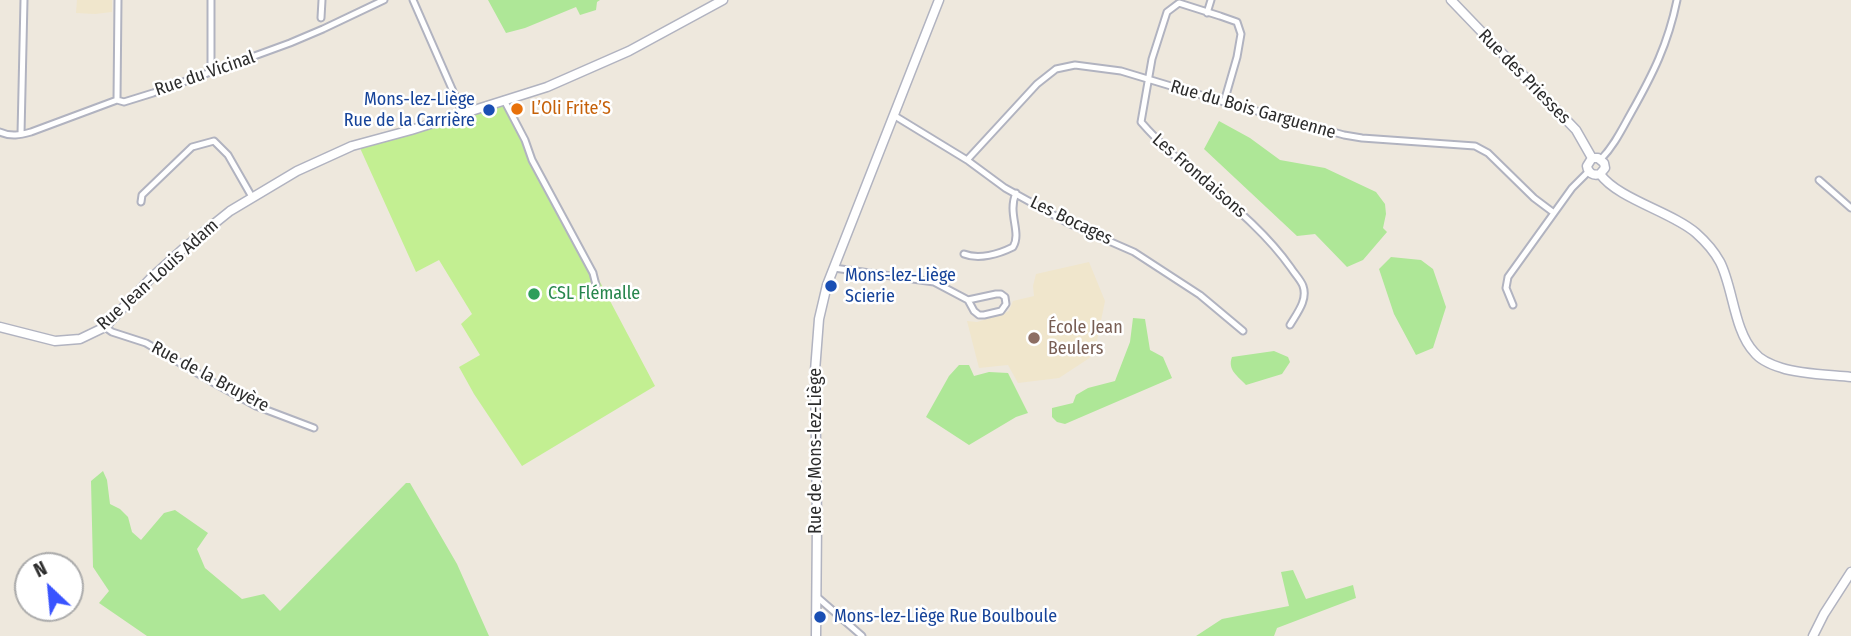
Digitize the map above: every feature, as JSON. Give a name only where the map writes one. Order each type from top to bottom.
[{"type":"street","points":[[0,132],[9,135],[22,134],[24,0]]},
{"type":"street","points":[[117,100],[118,0]]},
{"type":"street","points":[[211,0],[211,72]]},
{"type":"street","points":[[321,18],[322,0]]},
{"type":"street","name":"Rue du Vicinal","points":[[22,134],[117,100],[132,100],[310,36],[382,0]]},
{"type":"street","points":[[413,0],[463,114]]},
{"type":"street","name":"Rue Jean-Louis Adam","points":[[0,327],[55,341],[80,339],[106,327],[151,278],[230,211],[297,171],[352,146],[547,87],[629,51],[723,0]]},
{"type":"street","name":"Rue de Mons-lez-Liège","points":[[816,636],[815,371],[818,319],[827,285],[939,0]]},
{"type":"street","points":[[1207,13],[1211,0]]},
{"type":"street","name":"Rue des Priesses","points":[[1451,0],[1576,130],[1596,159]]},
{"type":"street","points":[[1589,172],[1588,163],[1616,140],[1655,70],[1667,40],[1677,0]]},
{"type":"street","name":"Les Frondaisons","points":[[1224,102],[1241,34],[1237,22],[1179,4],[1167,12],[1152,59],[1140,122],[1251,221],[1282,256],[1303,286],[1303,303],[1290,325]]},
{"type":"street","name":"Rue du Bois Garguenne","points":[[967,160],[1037,84],[1056,69],[1075,65],[1121,71],[1315,128],[1355,137],[1475,146],[1488,153],[1534,198],[1554,213]]},
{"type":"street","points":[[504,100],[526,141],[532,160],[593,273],[596,285]]},
{"type":"street","name":"Les Bocages","points":[[895,116],[967,160],[1005,188],[1070,224],[1134,252],[1200,295],[1243,331]]},
{"type":"street","points":[[141,202],[142,195],[192,147],[214,141],[228,155],[252,197]]},
{"type":"street","points":[[1589,172],[1600,174],[1605,168],[1604,163],[1596,159]]},
{"type":"street","points":[[1513,305],[1507,292],[1507,281],[1572,188],[1589,172]]},
{"type":"street","points":[[1600,174],[1617,188],[1693,231],[1710,248],[1720,263],[1742,333],[1753,352],[1784,369],[1851,377]]},
{"type":"street","points":[[1819,180],[1851,208]]},
{"type":"street","points":[[964,254],[980,257],[1008,250],[1015,245],[1017,236],[1012,207],[1016,193]]},
{"type":"street","points":[[834,268],[934,282],[968,300],[974,312],[982,315],[1001,311],[1006,304],[1004,297],[999,294],[968,300]]},
{"type":"street","name":"Rue de la Bruyère","points":[[106,327],[124,337],[146,343],[257,406],[314,428]]},
{"type":"street","points":[[1813,636],[1851,572]]},
{"type":"street","points":[[816,596],[862,636]]},
{"type":"shaded area","points":[[77,0],[112,0],[112,12],[76,13]]},
{"type":"shaded area","name":"École Jean Beulers","points":[[1089,262],[1105,301],[1094,355],[1059,378],[1018,383],[1008,365],[979,368],[967,321],[977,322],[1000,315],[1009,311],[1013,301],[1034,296],[1036,274]]},
{"type":"green space","points":[[488,0],[600,0],[596,10],[580,15],[576,7],[506,33]]},
{"type":"green space","name":"CSL Flémalle","points":[[509,103],[529,141],[534,157],[655,386],[522,466],[459,367],[480,355],[461,324],[472,314],[439,260],[416,272],[360,148]]},
{"type":"green space","points":[[1219,121],[1250,138],[1280,160],[1325,168],[1376,192],[1385,204],[1383,228],[1387,232],[1363,260],[1347,267],[1315,234],[1297,236],[1204,149]]},
{"type":"green space","points":[[1391,257],[1421,260],[1433,269],[1446,307],[1433,348],[1416,355],[1394,314],[1379,269]]},
{"type":"green space","points":[[1133,318],[1145,319],[1150,350],[1163,357],[1172,378],[1065,424],[1057,422],[1052,417],[1052,408],[1073,403],[1076,395],[1088,388],[1115,381],[1130,342]]},
{"type":"green space","points":[[1274,351],[1288,357],[1290,362],[1282,374],[1246,385],[1232,369],[1232,357]]},
{"type":"green space","points":[[959,365],[969,365],[974,376],[989,372],[1008,373],[1028,413],[1016,417],[969,445],[926,417],[949,376]]},
{"type":"green space","points":[[103,471],[110,504],[128,517],[132,532],[141,540],[164,513],[175,510],[208,533],[197,549],[205,568],[242,599],[264,594],[280,611],[406,483],[410,483],[457,564],[489,636],[147,636],[99,603],[109,591],[93,567],[91,481]]},
{"type":"green space","points":[[1293,570],[1306,599],[1353,585],[1356,598],[1277,628],[1274,636],[1196,636],[1222,619],[1289,606],[1281,572]]},
{"type":"place","name":"L’Oli Frite’S","points":[[517,109]]},
{"type":"place","name":"Mons-lez-Liège Rue de la Carrière","points":[[489,110]]},
{"type":"place","name":"Mons-lez-Liège Scierie","points":[[831,286]]},
{"type":"place","name":"CSL Flémalle","points":[[534,294]]},
{"type":"place","name":"École Jean Beulers","points":[[1034,338]]},
{"type":"place","name":"Mons-lez-Liège Rue Boulboule","points":[[820,617]]}]
